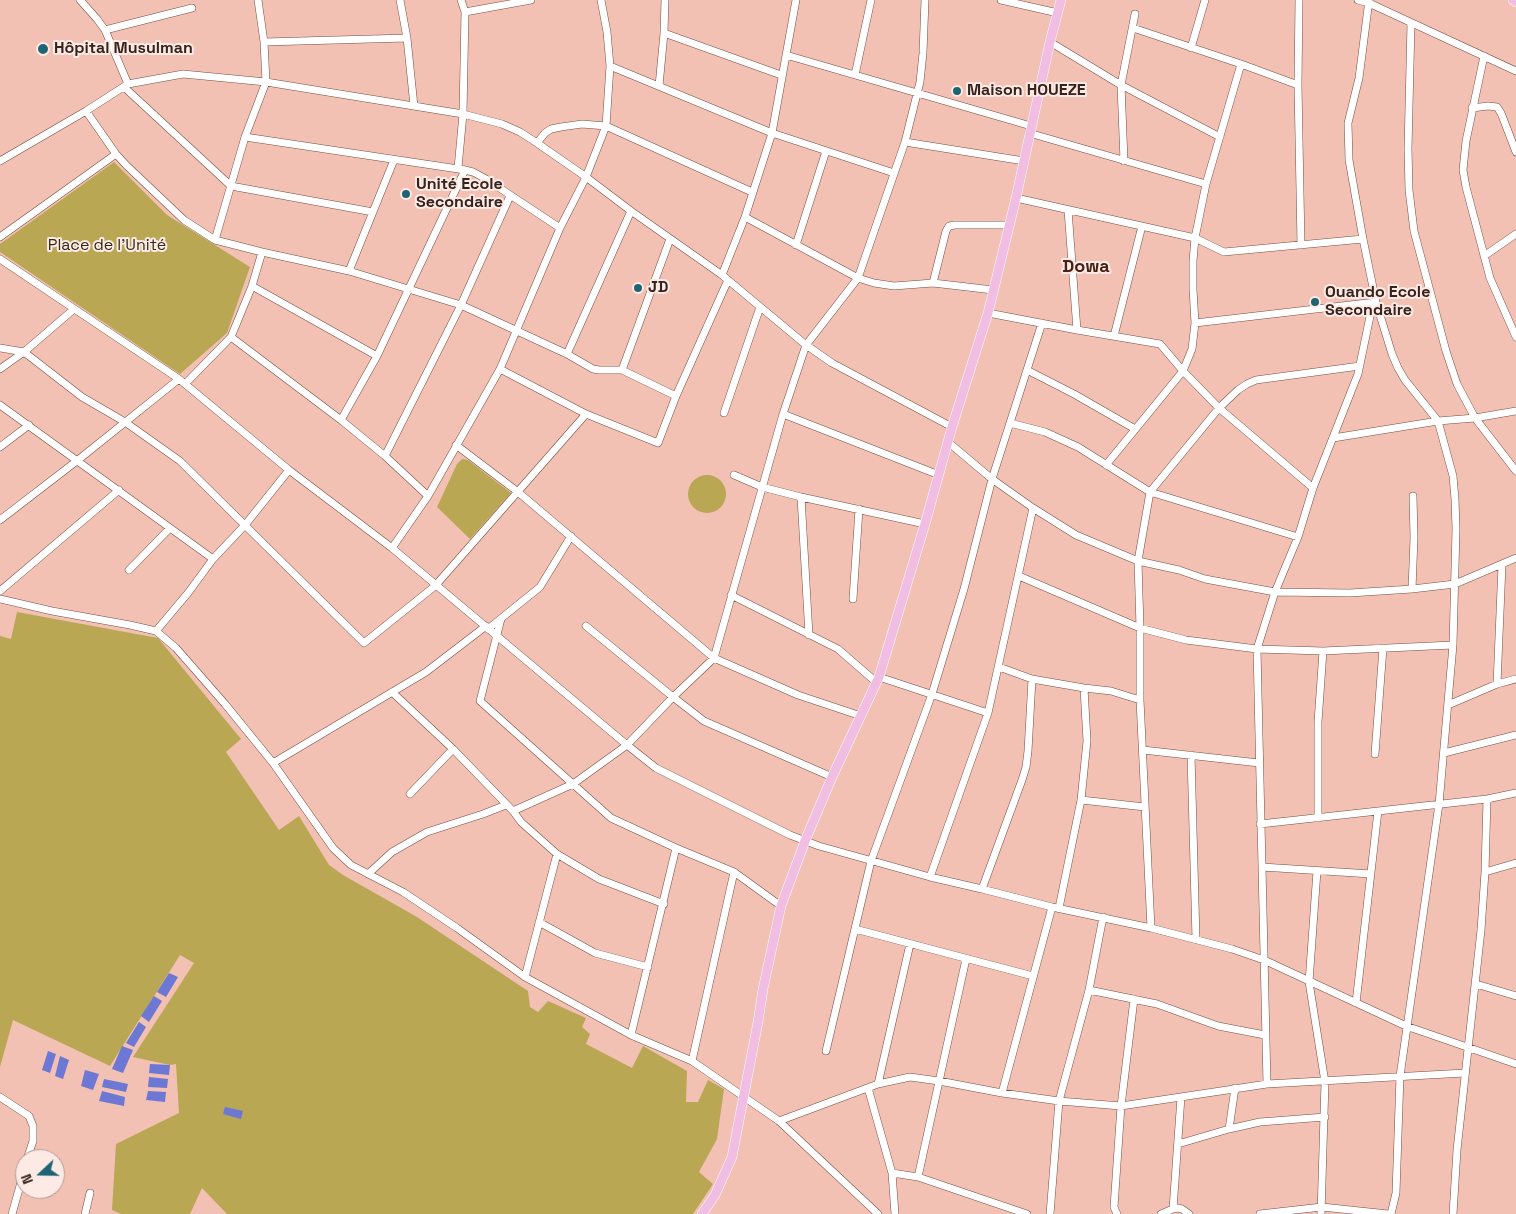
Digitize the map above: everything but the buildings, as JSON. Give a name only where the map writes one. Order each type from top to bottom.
[{"type":"main road","points":[[702,1214],[715,1195],[732,1157],[763,989],[781,906],[805,841],[832,777],[878,679],[988,312],[1061,0]]},
{"type":"street","points":[[80,0],[106,30],[126,86],[231,186],[374,212]]},
{"type":"street","points":[[215,240],[245,137],[266,82],[264,42],[258,0]]},
{"type":"street","points":[[400,0],[407,38],[414,106]]},
{"type":"street","points":[[340,420],[377,356],[461,169],[464,12],[461,0]]},
{"type":"street","points":[[464,12],[531,0]]},
{"type":"street","points":[[392,548],[428,496],[500,369],[560,228],[586,177],[606,126],[610,66],[607,32],[600,0]]},
{"type":"street","points":[[659,86],[665,0]]},
{"type":"street","points":[[500,369],[586,414],[658,443],[725,278],[772,133],[796,0]]},
{"type":"street","points":[[855,75],[871,0]]},
{"type":"street","points":[[513,811],[573,784],[627,745],[714,658],[783,414],[806,345],[858,278],[905,142],[917,93],[923,53],[925,0]]},
{"type":"street","points":[[1001,0],[1058,13]]},
{"type":"street","points":[[1191,48],[1205,0]]},
{"type":"street","points":[[1299,0],[1298,86],[1301,245]]},
{"type":"street","points":[[1358,0],[1369,2],[1516,72]]},
{"type":"street","points":[[1260,1214],[1321,1211],[1389,1214],[1396,1193],[1400,1076],[1439,804],[1444,754],[1455,584],[1455,499],[1453,476],[1438,421],[1405,380],[1392,354],[1375,302],[1349,160],[1348,123],[1359,78],[1369,2]]},
{"type":"street","points":[[106,30],[192,8]]},
{"type":"street","points":[[1124,160],[1121,85],[1135,14]]},
{"type":"street","points":[[1411,23],[1408,149],[1409,190],[1414,231],[1446,351],[1457,384],[1475,418],[1516,471]]},
{"type":"street","points":[[1132,28],[1241,64],[1298,86]]},
{"type":"street","points":[[664,33],[781,75]]},
{"type":"street","points":[[264,42],[407,38]]},
{"type":"street","points":[[1050,42],[1121,85],[1220,138]]},
{"type":"street","points":[[786,55],[917,93],[1124,160],[1206,184]]},
{"type":"street","points":[[1484,56],[1472,108],[1463,170],[1490,278],[1516,337]]},
{"type":"street","points":[[1106,465],[1183,371],[1192,349],[1195,322],[1193,261],[1196,238],[1206,184],[1241,64]]},
{"type":"street","points":[[610,66],[772,133],[894,173]]},
{"type":"street","points":[[0,161],[126,86],[183,74],[266,82],[463,114],[502,124],[520,132],[586,177],[725,278],[806,345],[840,368],[952,427]]},
{"type":"street","points":[[1472,108],[1497,107],[1516,152]]},
{"type":"street","points":[[86,111],[116,154],[165,204],[184,220],[215,240],[349,271],[461,305],[593,368],[599,370],[622,370],[676,396]]},
{"type":"street","points":[[537,143],[551,129],[582,124],[606,126],[752,192]]},
{"type":"street","points":[[245,137],[473,172],[560,228]]},
{"type":"street","points":[[905,142],[1024,161]]},
{"type":"street","points":[[796,245],[826,151]]},
{"type":"street","points":[[0,237],[116,154]]},
{"type":"street","points":[[349,271],[394,160]]},
{"type":"street","points":[[385,456],[461,305],[510,196]]},
{"type":"street","points":[[1016,198],[1196,238],[1224,252],[1363,239]]},
{"type":"street","points":[[1068,210],[1077,330]]},
{"type":"street","points":[[567,354],[631,211]]},
{"type":"street","points":[[745,217],[858,278],[874,283],[894,286],[933,283],[994,290]]},
{"type":"street","points":[[933,283],[946,231],[949,226],[1009,225]]},
{"type":"street","points":[[1114,336],[1142,226]]},
{"type":"street","points":[[1484,256],[1516,234]]},
{"type":"street","points":[[622,370],[670,239]]},
{"type":"street","points":[[0,520],[125,422],[182,381],[231,337],[252,286],[262,252]]},
{"type":"street","points":[[0,259],[182,381],[290,470],[392,548],[435,586],[656,768],[805,841],[930,878],[1196,939],[1264,960],[1406,1026],[1516,1064]]},
{"type":"street","points":[[252,286],[377,356]]},
{"type":"street","points":[[1195,322],[1375,302]]},
{"type":"street","points":[[1267,1084],[1257,649],[1275,592],[1298,537],[1313,488],[1358,374],[1375,302]]},
{"type":"street","points":[[724,413],[760,307]]},
{"type":"street","points":[[0,369],[24,352],[74,308]]},
{"type":"street","points":[[988,312],[1160,344],[1219,408],[1313,488]]},
{"type":"street","points":[[826,1051],[871,861],[932,694],[964,589],[992,479],[1042,323]]},
{"type":"street","points":[[231,337],[385,456],[428,496]]},
{"type":"street","points":[[0,348],[24,352],[82,397],[125,422],[180,461],[364,644],[435,586],[586,414]]},
{"type":"street","points":[[1151,928],[1140,700],[1138,561],[1150,492],[1219,408],[1247,384],[1256,380],[1360,366]]},
{"type":"street","points":[[1027,370],[1135,429]]},
{"type":"street","points":[[0,405],[213,559]]},
{"type":"street","points":[[1333,438],[1516,411]]},
{"type":"street","points":[[783,414],[939,475]]},
{"type":"street","points":[[1010,423],[1062,438],[1078,446],[1150,492],[1298,537]]},
{"type":"street","points":[[0,447],[29,425]]},
{"type":"street","points":[[948,442],[992,479],[1076,535],[1138,561],[1179,570],[1205,579],[1275,592],[1350,593],[1412,589],[1455,584],[1516,558]]},
{"type":"street","points":[[456,445],[518,492],[714,658],[798,695],[861,716]]},
{"type":"street","points":[[156,632],[213,559],[245,525],[290,470]]},
{"type":"street","points":[[734,475],[762,487],[925,524]]},
{"type":"street","points":[[0,591],[119,490]]},
{"type":"street","points":[[1412,496],[1414,538],[1412,589]]},
{"type":"street","points":[[801,497],[809,635]]},
{"type":"street","points":[[930,878],[988,713],[1033,508]]},
{"type":"street","points":[[853,599],[859,509]]},
{"type":"street","points":[[129,570],[170,528]]},
{"type":"street","points":[[273,763],[426,672],[501,619],[540,588],[570,536]]},
{"type":"street","points":[[1496,684],[1502,565]]},
{"type":"street","points":[[1019,576],[1140,628],[1186,640],[1257,649],[1323,651],[1452,645]]},
{"type":"street","points":[[731,595],[838,649],[878,679],[932,694],[988,713]]},
{"type":"street","points":[[0,599],[156,632],[176,648],[225,704],[273,763],[333,848],[351,866],[403,892],[525,977],[631,1035],[692,1061],[779,1121],[878,1214]]},
{"type":"street","points":[[501,619],[480,701],[611,818],[734,872],[781,906]]},
{"type":"street","points":[[586,626],[704,721],[832,777]]},
{"type":"street","points":[[1375,754],[1383,648]]},
{"type":"street","points":[[1318,818],[1318,722],[1323,651]]},
{"type":"street","points":[[999,667],[1032,679],[1111,691],[1140,700]]},
{"type":"street","points":[[982,889],[1026,767],[1032,679]]},
{"type":"street","points":[[1448,705],[1496,684],[1516,679]]},
{"type":"street","points":[[1002,1094],[1033,976],[1055,908],[1082,800],[1087,741],[1084,688]]},
{"type":"street","points":[[392,692],[453,749],[513,811],[521,822],[558,854],[599,879],[664,904]]},
{"type":"street","points":[[1444,754],[1516,735]]},
{"type":"street","points":[[410,794],[453,749]]},
{"type":"street","points":[[1143,750],[1259,763]]},
{"type":"street","points":[[1191,755],[1196,939]]},
{"type":"street","points":[[1260,824],[1487,799],[1516,793]]},
{"type":"street","points":[[1452,1214],[1465,1073],[1476,984],[1485,872],[1487,799]]},
{"type":"street","points":[[1082,800],[1145,807]]},
{"type":"street","points":[[368,874],[392,852],[427,832],[506,805]]},
{"type":"street","points":[[1356,1003],[1378,811]]},
{"type":"street","points":[[631,1035],[676,848]]},
{"type":"street","points":[[525,977],[558,854]]},
{"type":"street","points":[[1485,872],[1516,863]]},
{"type":"street","points":[[1262,867],[1370,874]]},
{"type":"street","points":[[1317,871],[1309,982],[1325,1082],[1321,1211]]},
{"type":"street","points":[[692,1061],[734,872]]},
{"type":"street","points":[[1050,1214],[1059,1101],[1089,990],[1103,917]]},
{"type":"street","points":[[539,922],[595,954],[648,967]]},
{"type":"street","points":[[855,930],[1033,976]]},
{"type":"street","points":[[878,1084],[910,944]]},
{"type":"street","points":[[918,1177],[966,959]]},
{"type":"street","points":[[1476,984],[1516,996]]},
{"type":"street","points":[[1089,990],[1162,1006],[1218,1026],[1266,1035]]},
{"type":"street","points":[[1117,1214],[1114,1207],[1121,1106],[1134,999]]},
{"type":"street","points":[[779,1121],[878,1084],[910,1077],[940,1081],[1002,1094],[1121,1106],[1267,1084],[1465,1073]]},
{"type":"street","points":[[868,1088],[892,1173],[894,1214]]},
{"type":"street","points":[[1228,1129],[1234,1088]]},
{"type":"street","points":[[0,1097],[29,1116],[33,1126],[33,1141],[30,1149]]},
{"type":"street","points":[[1172,1209],[1181,1097]]},
{"type":"street","points":[[1178,1144],[1228,1129],[1260,1122],[1325,1118]]},
{"type":"street","points":[[892,1173],[918,1177],[1026,1214]]},
{"type":"street","points":[[85,1214],[90,1193]]},
{"type":"street","points":[[12,1214],[16,1199]]},
{"type":"street","points":[[1161,1214],[1172,1209],[1182,1209],[1189,1214]]},
{"type":"green space","name":"Place de l'Unité","points":[[114,162],[167,215],[250,267],[227,333],[180,374],[0,252],[0,244]]},
{"type":"green space","points":[[462,459],[468,460],[511,493],[470,539],[437,507],[457,464]]},
{"type":"green space","points":[[707,475],[721,480],[726,494],[721,508],[707,513],[693,508],[688,494],[693,480]]},
{"type":"green space","points":[[17,612],[158,638],[241,739],[226,752],[279,830],[299,816],[329,865],[417,917],[528,991],[530,1007],[538,1012],[548,1001],[586,1018],[582,1027],[590,1034],[586,1044],[632,1068],[643,1046],[687,1071],[686,1102],[698,1102],[708,1080],[724,1089],[717,1139],[699,1172],[713,1184],[693,1214],[227,1214],[202,1188],[190,1214],[121,1214],[112,1210],[116,1144],[179,1113],[176,1064],[170,1065],[133,1057],[194,963],[180,955],[110,1066],[13,1020],[0,1067],[0,636],[11,639]]},
{"type":"water","points":[[169,973],[178,977],[166,997],[157,992]]},
{"type":"water","points":[[154,996],[162,1001],[149,1022],[141,1016]]},
{"type":"water","points":[[139,1022],[146,1027],[134,1047],[126,1043]]},
{"type":"water","points":[[122,1046],[133,1050],[123,1073],[112,1069]]},
{"type":"water","points":[[48,1051],[56,1054],[50,1073],[42,1070]]},
{"type":"water","points":[[60,1056],[69,1060],[63,1079],[55,1076]]},
{"type":"water","points":[[150,1064],[170,1065],[169,1075],[149,1073]]},
{"type":"water","points":[[85,1070],[99,1074],[93,1090],[81,1086]]},
{"type":"water","points":[[149,1077],[168,1079],[167,1088],[148,1087]]},
{"type":"water","points":[[104,1079],[128,1084],[126,1092],[102,1087]]},
{"type":"water","points":[[102,1091],[125,1097],[124,1106],[99,1101]]},
{"type":"water","points":[[148,1091],[166,1092],[165,1102],[146,1100]]},
{"type":"water","points":[[225,1107],[243,1111],[241,1119],[223,1114]]},
{"type":"place","name":"Hôpital Musulman","points":[[43,49]]},
{"type":"place","name":"Maison HOUEZE","points":[[957,91]]},
{"type":"place","name":"Unité Ecole Secondaire","points":[[406,194]]},
{"type":"place","name":"JD","points":[[638,288]]},
{"type":"place","name":"Ouando Ecole Secondaire","points":[[1315,302]]},
{"type":"district","name":"Dowa","points":[[1086,267]]}]
